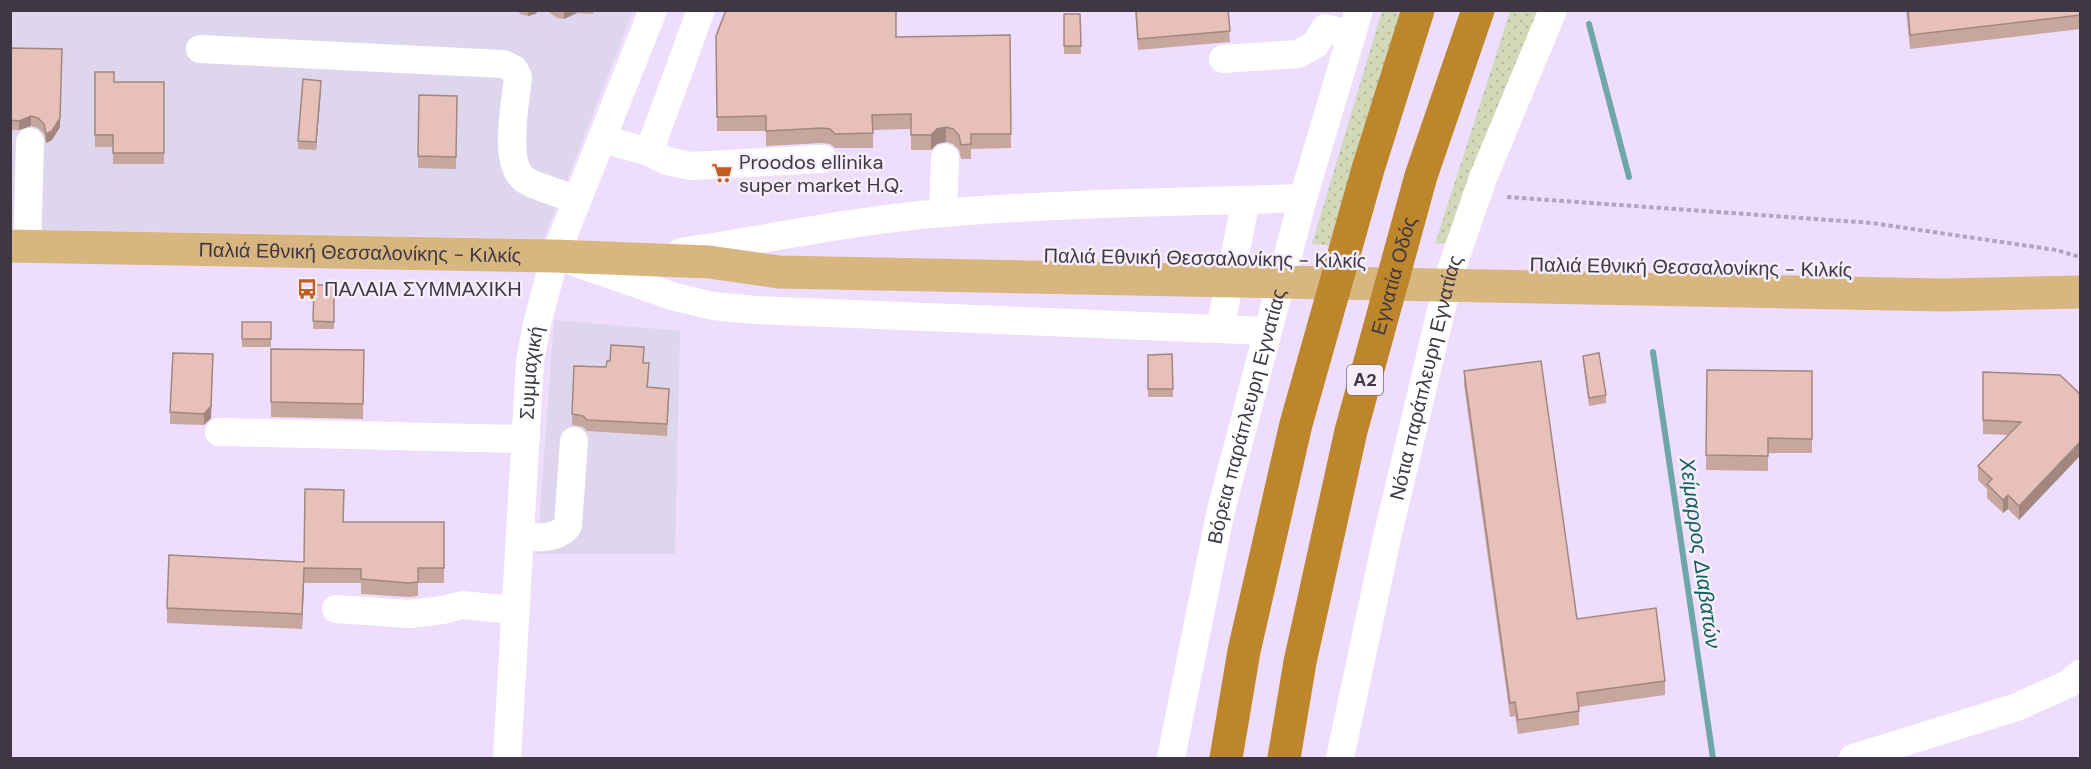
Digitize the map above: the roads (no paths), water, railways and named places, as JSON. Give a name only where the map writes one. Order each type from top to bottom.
[{"type":"highway","points":[[1226,759],[1244,651],[1296,424],[1368,169],[1418,10]]},
{"type":"highway","name":"Εγνατία Οδός","points":[[1284,759],[1299,662],[1351,431],[1422,176],[1478,10]]},
{"type":"main road","name":"Παλιά Εθνική Θεσσαλονίκης - Κιλκίς","points":[[19,247],[555,256],[709,262],[779,272],[1221,269],[1477,274],[1944,295],[2070,292]]},
{"type":"street","name":"Συμμαχική","points":[[507,759],[530,361],[537,324],[555,256],[653,10]]},
{"type":"street","points":[[649,152],[701,10]]},
{"type":"street","name":"Νότια παράπλευρη Εγνατίας","points":[[1340,759],[1386,542],[1450,273],[1463,231],[1491,158],[1553,10]]},
{"type":"street","points":[[1223,59],[1298,54],[1315,45],[1341,21]]},
{"type":"street","name":"Βόρεια παράπλευρη Εγνατίας","points":[[1171,759],[1221,510],[1303,198],[1341,21]]},
{"type":"street","points":[[200,49],[503,64],[514,69],[518,77],[512,149],[515,167],[525,179],[577,200]]},
{"type":"street","points":[[603,139],[649,152],[667,161],[691,166],[823,159]]},
{"type":"street","points":[[19,247],[30,142]]},
{"type":"street","points":[[943,213],[945,158]]},
{"type":"street","points":[[636,259],[885,219],[943,213],[1127,203],[1303,198]]},
{"type":"street","points":[[1220,329],[1246,200]]},
{"type":"street","points":[[555,256],[675,297],[713,306],[756,310],[1267,331]]},
{"type":"street","points":[[219,432],[526,439]]},
{"type":"street","points":[[520,535],[538,538],[562,533],[568,526],[574,441]]},
{"type":"street","points":[[336,609],[409,614],[462,605],[515,610]]},
{"type":"street","points":[[1853,759],[2018,707],[2068,684],[2080,674]]},
{"type":"waterway","points":[[1589,24],[1629,177]]},
{"type":"waterway","name":"Χείμαρρος Διαβατών","points":[[1653,352],[1713,758]]},
{"type":"place","name":"Proodos ellinika super market H.Q.","points":[[722,173]]},
{"type":"place","name":"ΠΑΛΑΙΑ ΣΥΜΜΑΧΙΚΗ","points":[[307,289]]}]
